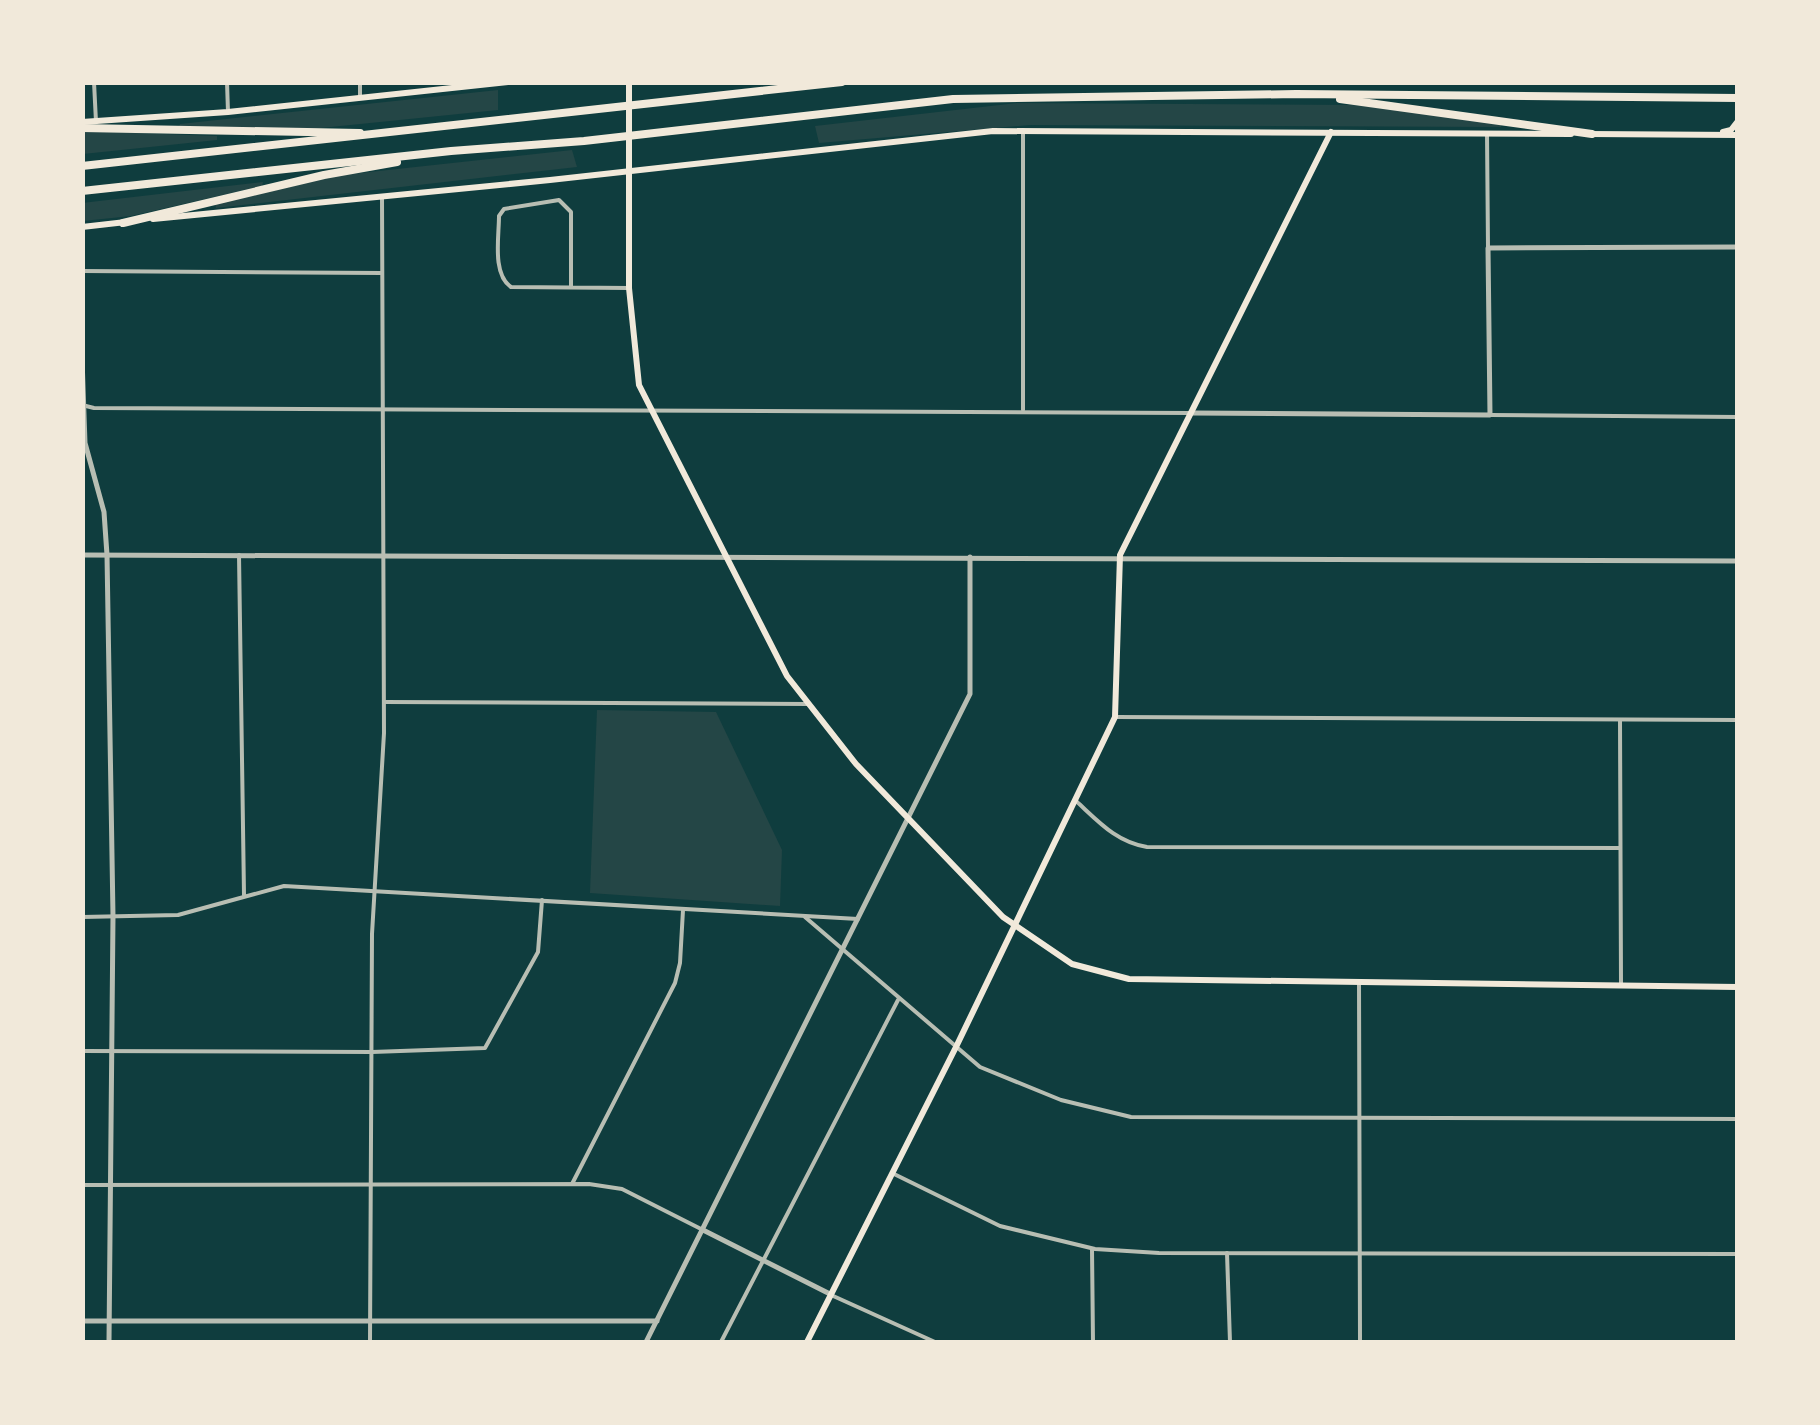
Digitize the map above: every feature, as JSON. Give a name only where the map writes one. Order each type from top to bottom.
[{"type":"highway","points":[[82,166],[399,134],[842,82]]},
{"type":"highway","points":[[1296,94],[1592,134]]},
{"type":"highway","points":[[82,191],[451,151],[584,141],[953,98],[1296,94],[1738,98]]},
{"type":"highway","points":[[82,125],[399,134]]},
{"type":"highway","points":[[123,223],[324,175],[451,151]]},
{"type":"main road","points":[[82,125],[508,82]]},
{"type":"main road","points":[[630,85],[629,288],[639,384],[786,676],[856,764],[1012,925],[1072,964],[1129,979],[1738,987]]},
{"type":"main road","points":[[1712,135],[1730,130],[1738,121]]},
{"type":"main road","points":[[82,228],[993,131],[1738,135]]},
{"type":"main road","points":[[807,1342],[956,1047],[1115,717],[1120,558],[1331,132]]},
{"type":"street","points":[[94,82],[96,122]]},
{"type":"street","points":[[227,82],[228,112]]},
{"type":"street","points":[[360,82],[360,98]]},
{"type":"street","points":[[1022,412],[1023,130]]},
{"type":"street","points":[[1487,133],[1490,415]]},
{"type":"street","points":[[370,1342],[374,889],[384,702],[382,197]]},
{"type":"street","points":[[572,287],[572,212],[566,204],[559,200],[504,209],[499,216],[500,274],[511,287],[629,288]]},
{"type":"street","points":[[1488,248],[1738,248]]},
{"type":"street","points":[[82,272],[382,273]]},
{"type":"street","points":[[82,358],[86,443],[104,512],[107,555],[113,916],[110,1342]]},
{"type":"street","points":[[83,405],[1738,417]]},
{"type":"street","points":[[82,555],[1738,561]]},
{"type":"street","points":[[240,555],[244,897]]},
{"type":"street","points":[[646,1342],[970,694],[970,557]]},
{"type":"street","points":[[384,702],[809,704]]},
{"type":"street","points":[[1115,717],[1738,720]]},
{"type":"street","points":[[1620,720],[1620,984]]},
{"type":"street","points":[[1076,800],[1114,835],[1132,845],[1147,847],[1620,848]]},
{"type":"street","points":[[82,917],[178,915],[284,886],[858,919]]},
{"type":"street","points":[[82,1051],[372,1052],[485,1048],[538,952],[542,900]]},
{"type":"street","points":[[572,1184],[675,983],[683,910]]},
{"type":"street","points":[[805,916],[980,1068],[1061,1100],[1132,1117],[1738,1119]]},
{"type":"street","points":[[1359,982],[1360,1342]]},
{"type":"street","points":[[721,1342],[899,998]]},
{"type":"street","points":[[892,1173],[1000,1226],[1092,1248],[1227,1253],[1738,1254]]},
{"type":"street","points":[[82,1185],[572,1184],[622,1189],[935,1342]]},
{"type":"street","points":[[1092,1248],[1093,1342]]},
{"type":"street","points":[[1227,1253],[1230,1342]]},
{"type":"street","points":[[82,1321],[657,1321]]},
{"type":"shaded area","points":[[498,90],[498,110],[311,129],[179,127],[180,124]]},
{"type":"shaded area","points":[[1017,103],[1353,105],[1502,123],[1501,127],[1030,125],[819,143],[815,126]]},
{"type":"shaded area","points":[[83,131],[217,136],[217,140],[83,154]]},
{"type":"shaded area","points":[[572,150],[577,167],[216,208],[215,204],[342,175]]},
{"type":"shaded area","points":[[263,182],[262,186],[131,216],[83,221],[82,203]]},
{"type":"shaded area","points":[[597,710],[716,712],[782,850],[780,906],[590,893]]}]
